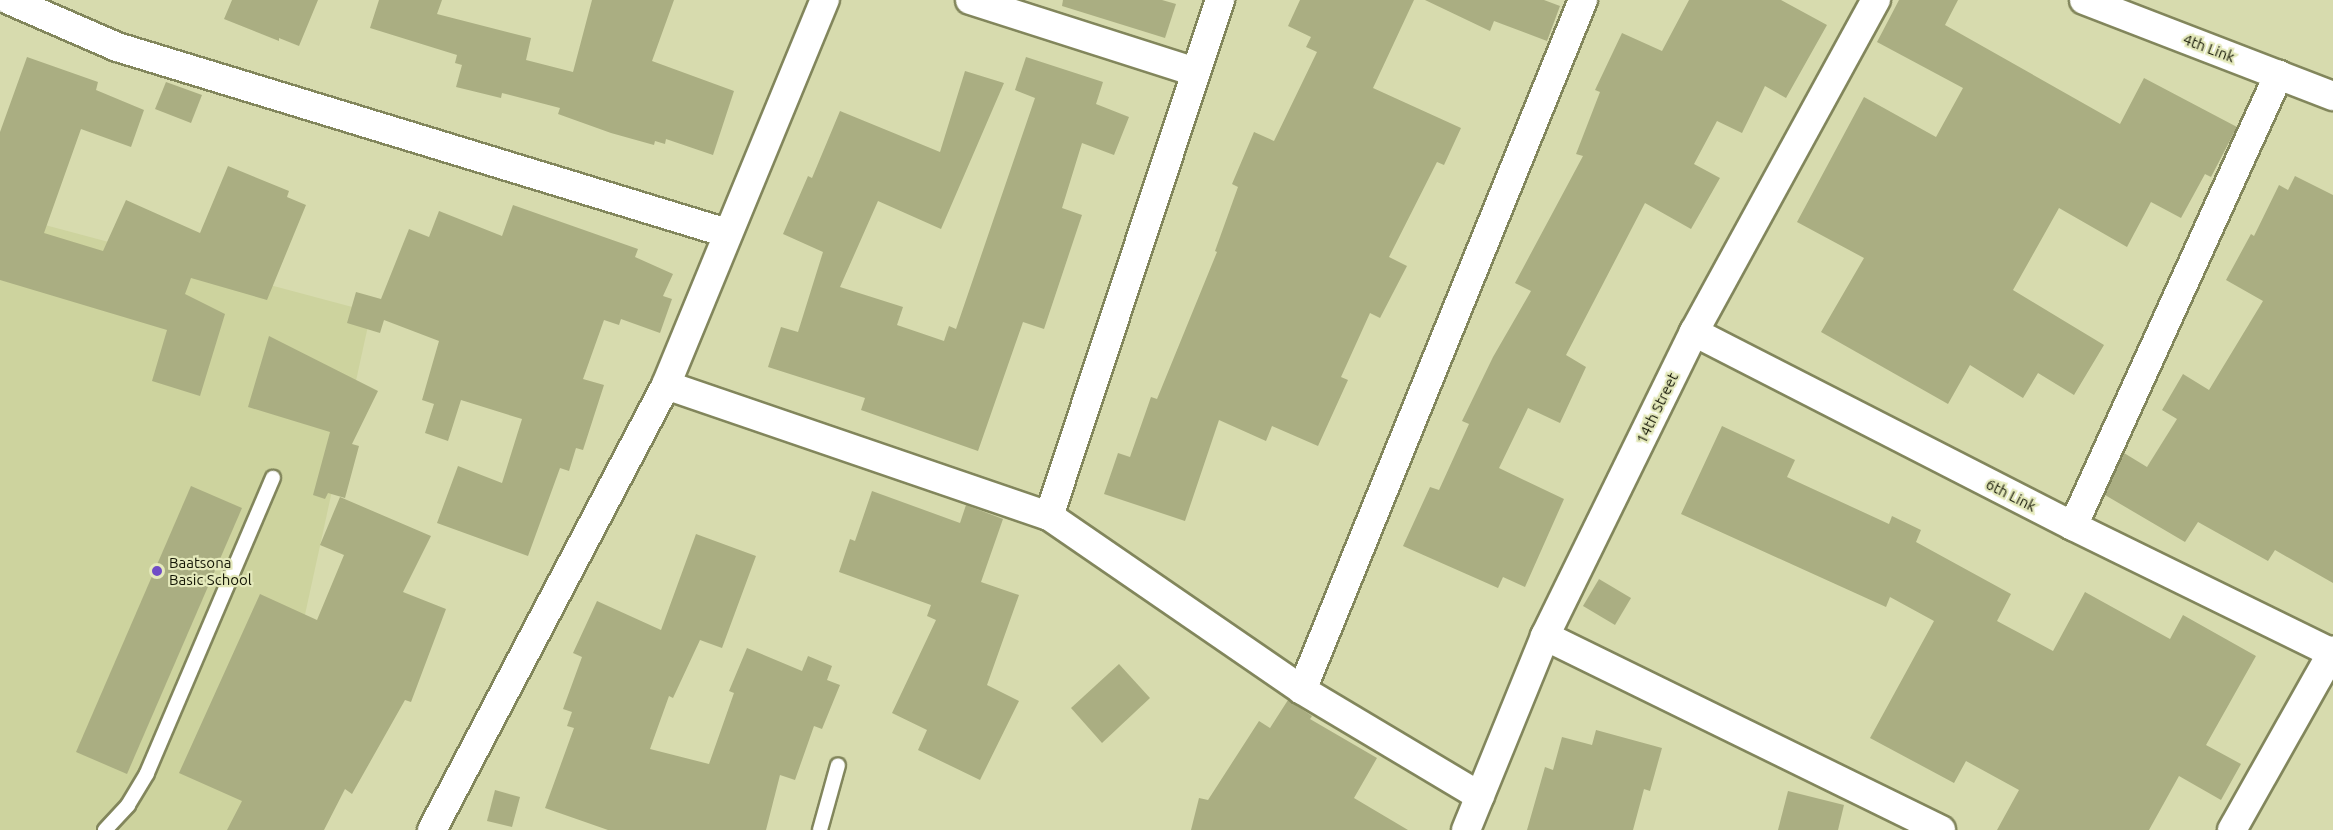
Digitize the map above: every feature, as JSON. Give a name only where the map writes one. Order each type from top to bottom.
[{"type":"street","points":[[9,0],[117,47],[727,233]]},
{"type":"street","points":[[432,830],[666,385],[825,0]]},
{"type":"street","points":[[970,0],[1196,72]]},
{"type":"street","points":[[1049,516],[1220,0]]},
{"type":"street","points":[[1302,690],[1582,0]]},
{"type":"street","name":"14th Street","points":[[1466,830],[1545,636],[1694,332],[1876,0]]},
{"type":"street","name":"4th Link","points":[[2084,0],[2333,96]]},
{"type":"street","points":[[2073,526],[2279,75]]},
{"type":"street","name":"6th Link","points":[[1694,332],[2073,526],[2332,652]]},
{"type":"street","points":[[666,385],[1049,516],[1302,690],[1480,796]]},
{"type":"street","points":[[1545,636],[1941,830]]},
{"type":"street","points":[[2232,830],[2332,652]]},
{"type":"lane","points":[[105,830],[128,805],[147,773],[273,478]]},
{"type":"lane","points":[[820,830],[838,765]]},
{"type":"shaded area","name":"Baatsona Basic School","points":[[0,213],[371,312],[258,830],[0,830]]},
{"type":"building","points":[[232,0],[318,0],[299,46],[279,38],[279,41],[224,19]]},
{"type":"building","points":[[379,0],[442,0],[437,14],[531,38],[526,60],[573,72],[592,0],[674,0],[652,61],[734,91],[713,155],[666,139],[665,144],[655,141],[654,145],[611,133],[558,114],[560,108],[502,93],[501,98],[456,87],[462,65],[455,63],[457,55],[370,28]]},
{"type":"building","points":[[1063,0],[1162,0],[1176,4],[1165,38],[1062,6]]},
{"type":"building","points":[[1300,0],[1414,0],[1373,88],[1461,128],[1444,165],[1437,162],[1389,257],[1407,266],[1380,318],[1370,313],[1341,377],[1348,380],[1318,446],[1272,426],[1266,441],[1219,420],[1185,521],[1104,494],[1118,453],[1130,457],[1151,397],[1157,399],[1217,252],[1215,251],[1238,187],[1232,184],[1254,132],[1274,141],[1317,52],[1306,47],[1311,37],[1288,26]]},
{"type":"building","points":[[1425,0],[1544,0],[1560,6],[1547,41],[1494,21],[1490,31]]},
{"type":"building","points":[[1689,0],[1781,0],[1827,25],[1786,98],[1765,86],[1742,133],[1717,121],[1694,164],[1720,178],[1691,229],[1645,203],[1566,355],[1586,367],[1560,423],[1528,408],[1499,468],[1564,499],[1525,587],[1503,577],[1498,588],[1403,546],[1430,487],[1439,490],[1469,424],[1462,421],[1493,357],[1531,291],[1515,283],[1583,156],[1576,154],[1600,92],[1595,90],[1622,33],[1662,51]]},
{"type":"building","points":[[1899,0],[1958,0],[1945,25],[2120,124],[2144,78],[2237,127],[2211,177],[2205,174],[2181,218],[2151,202],[2127,247],[2059,208],[2013,290],[2104,345],[2074,395],[2038,373],[2023,398],[1970,365],[1948,404],[1821,332],[1864,258],[1797,222],[1864,97],[1936,137],[1963,88],[1877,42]]},
{"type":"building","points":[[27,57],[98,82],[96,90],[144,110],[131,147],[81,129],[44,233],[103,251],[126,200],[200,233],[228,166],[289,191],[287,197],[306,205],[267,300],[191,278],[185,294],[225,314],[200,396],[152,381],[167,330],[0,280],[0,132]]},
{"type":"building","points":[[1026,57],[1103,82],[1096,104],[1129,117],[1114,155],[1082,143],[1062,208],[1082,215],[1044,329],[1023,322],[978,451],[861,410],[865,398],[768,367],[781,327],[798,332],[823,252],[783,234],[808,176],[812,178],[840,111],[940,152],[965,71],[1004,83],[941,229],[878,201],[840,287],[903,307],[897,325],[944,341],[949,326],[956,329],[1035,98],[1015,90]]},
{"type":"building","points":[[166,82],[202,95],[191,123],[155,109]]},
{"type":"building","points":[[2295,176],[2333,195],[2333,583],[2275,550],[2268,561],[2198,522],[2185,542],[2105,495],[2124,453],[2147,467],[2177,419],[2162,410],[2183,374],[2209,390],[2263,301],[2226,280],[2251,234],[2254,236],[2279,185],[2288,190]]},
{"type":"building","points":[[513,205],[638,249],[635,257],[673,274],[663,296],[672,299],[660,333],[621,319],[619,325],[604,320],[583,379],[604,385],[583,450],[576,448],[569,471],[560,468],[528,556],[437,523],[458,466],[502,483],[522,419],[461,400],[448,441],[425,433],[434,404],[422,400],[439,341],[384,320],[380,333],[347,323],[356,292],[381,299],[409,229],[429,237],[439,211],[502,236]]},
{"type":"building","points":[[269,336],[378,391],[352,444],[359,446],[345,498],[328,493],[325,499],[313,495],[330,432],[248,407]]},
{"type":"building","points":[[1722,426],[1795,460],[1787,477],[1889,524],[1892,516],[1921,530],[1916,542],[2011,594],[1997,621],[2053,651],[2085,592],[2170,639],[2183,615],[2256,656],[2206,745],[2241,764],[2221,800],[2179,776],[2149,830],[1997,830],[2019,790],[1966,761],[1954,783],[1870,738],[1934,621],[1890,597],[1886,607],[1681,514]]},
{"type":"building","points":[[191,486],[242,508],[127,774],[76,752]]},
{"type":"building","points":[[872,491],[960,523],[966,505],[1003,519],[981,582],[1019,595],[987,685],[1019,701],[980,780],[918,750],[927,730],[892,713],[936,620],[927,616],[931,605],[839,572],[850,539],[855,541]]},
{"type":"building","points":[[340,497],[431,536],[403,592],[446,609],[411,702],[405,700],[352,794],[345,789],[324,830],[227,830],[242,801],[179,773],[260,594],[317,620],[344,555],[320,545]]},
{"type":"building","points":[[696,534],[756,556],[722,648],[700,640],[673,698],[669,696],[650,749],[709,764],[734,693],[729,691],[747,648],[802,671],[808,656],[832,666],[827,680],[840,685],[822,729],[814,726],[795,780],[780,775],[766,830],[608,830],[545,808],[574,728],[567,726],[572,712],[563,709],[582,657],[573,653],[597,601],[661,630]]},
{"type":"building","points":[[1599,579],[1631,598],[1615,625],[1583,606]]},
{"type":"building","points":[[1119,664],[1150,698],[1102,743],[1071,708]]},
{"type":"building","points":[[1288,700],[1312,716],[1310,719],[1377,758],[1354,798],[1408,830],[1191,830],[1199,798],[1208,800],[1259,721],[1270,728]]},
{"type":"building","points":[[1596,730],[1662,748],[1650,791],[1644,789],[1633,830],[1527,830],[1545,767],[1553,770],[1562,737],[1592,745]]},
{"type":"building","points":[[495,790],[520,797],[512,827],[487,821]]},
{"type":"building","points":[[1788,791],[1844,805],[1838,830],[1778,830]]},
{"type":"place","name":"Baatsona Basic School","points":[[157,571]]}]
